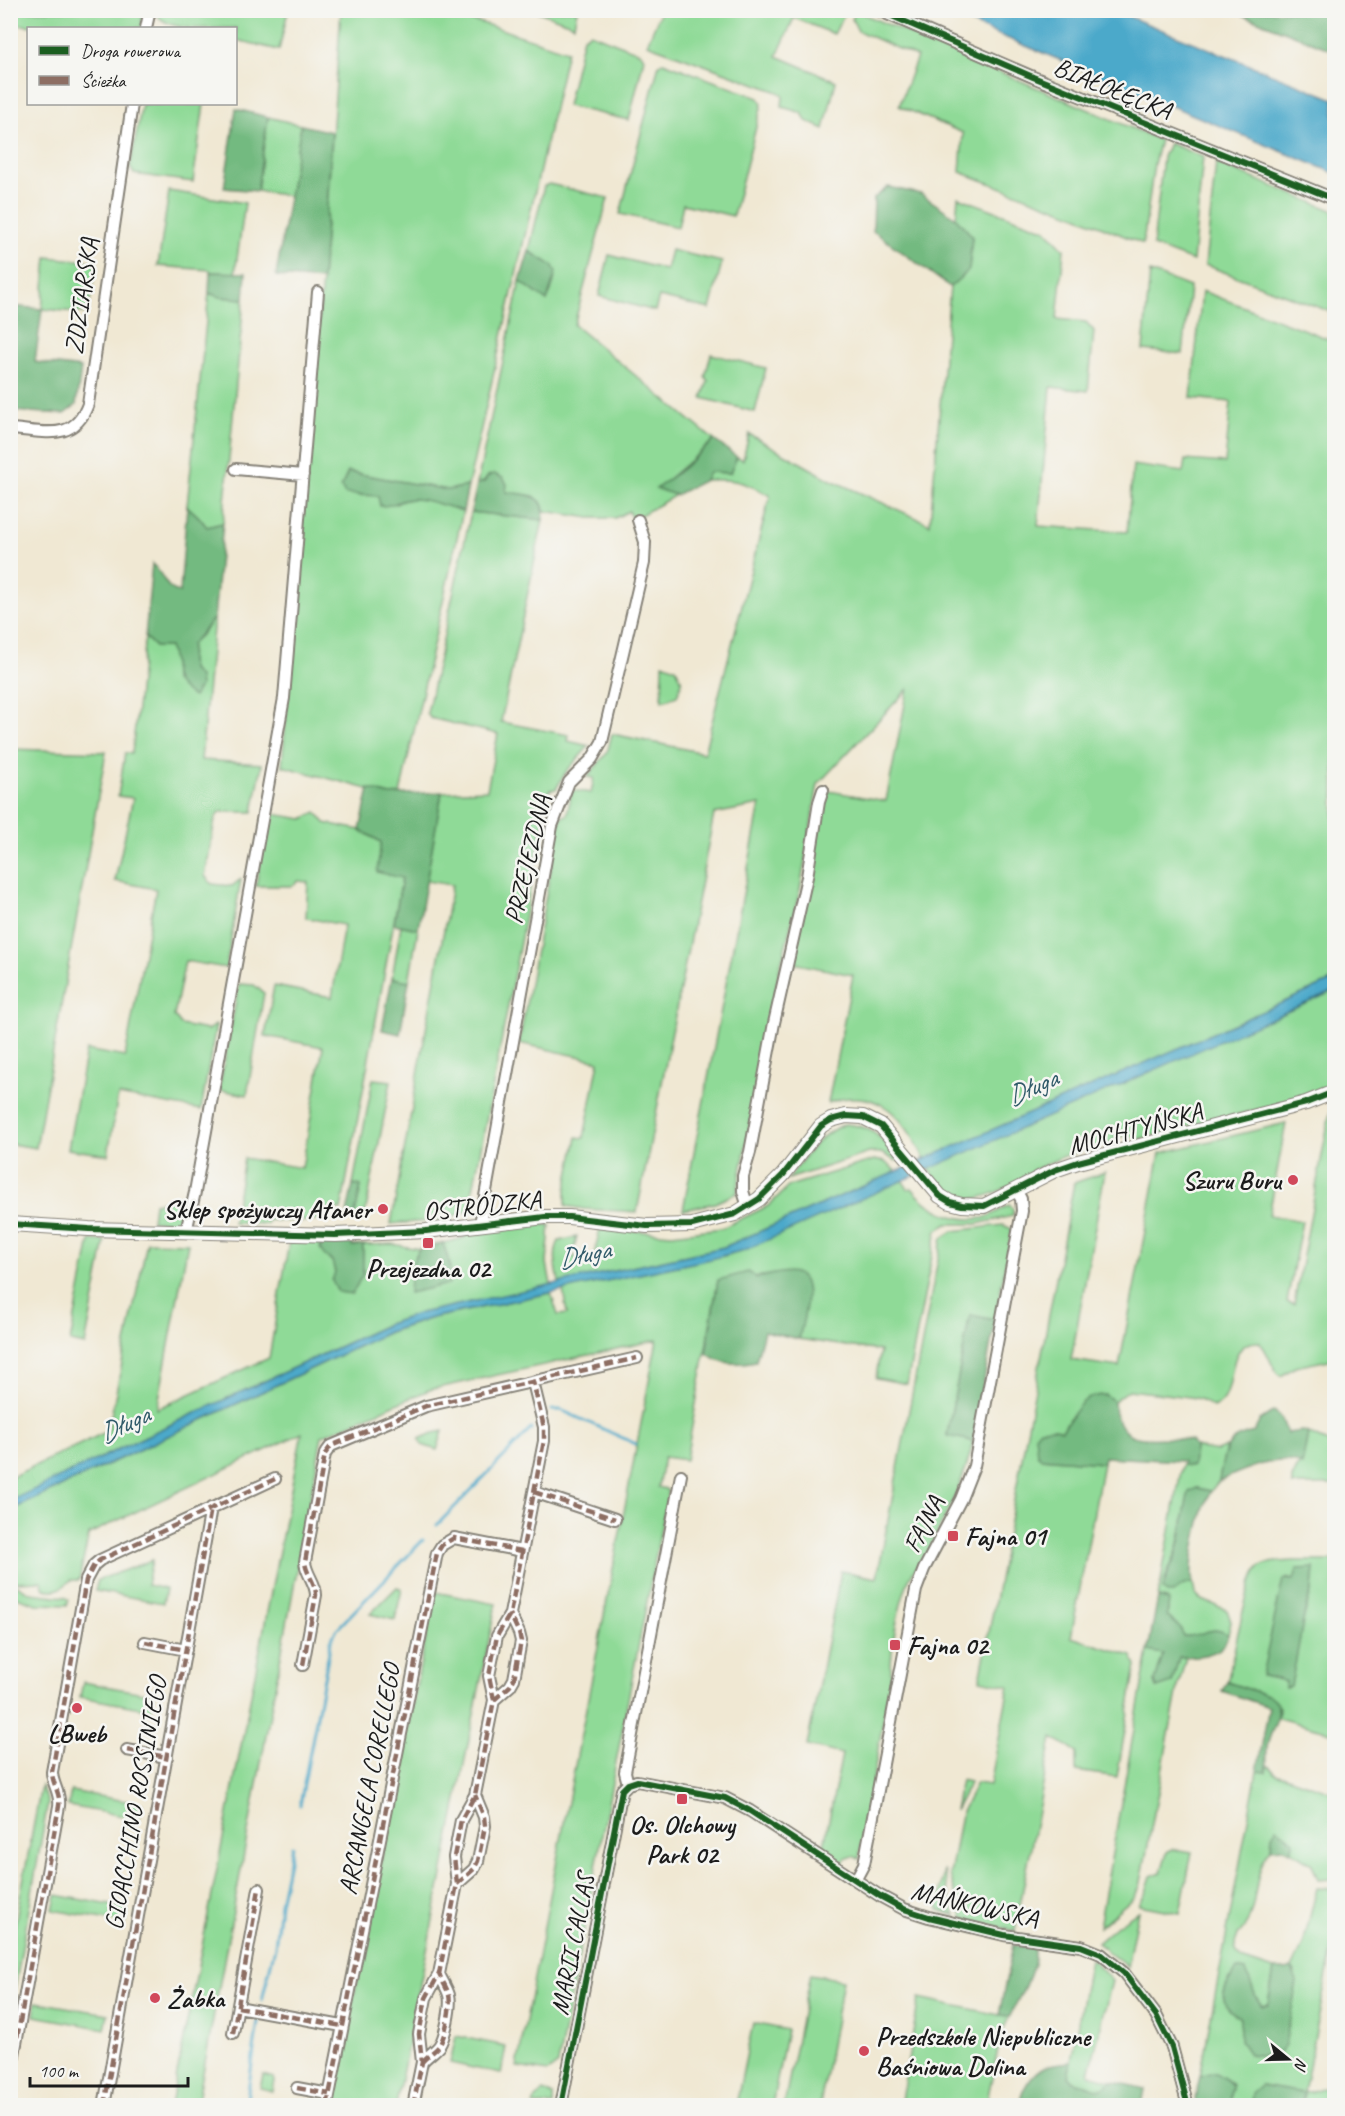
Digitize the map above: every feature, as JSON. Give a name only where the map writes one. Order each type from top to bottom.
[{"type":"street","points":[[146,27],[150,10]]},
{"type":"street","name":"BIAŁOŁĘCKA","points":[[878,10],[1033,77],[1335,199]]},
{"type":"street","name":"ZDZIARSKA","points":[[10,429],[66,431],[75,426],[84,416],[88,404],[132,105]]},
{"type":"street","points":[[186,1232],[284,698],[318,292]]},
{"type":"street","points":[[236,469],[303,475]]},
{"type":"street","name":"PRZEJEZDNA","points":[[480,1224],[552,826],[570,782],[592,759],[602,742],[644,563],[645,542],[638,520]]},
{"type":"street","points":[[748,1207],[743,1191],[743,1176],[750,1152],[774,1023],[801,909],[823,790]]},
{"type":"street","name":"MOCHTYŃSKA","points":[[925,1178],[940,1196],[950,1202],[984,1206],[1054,1170],[1084,1160],[1306,1103],[1335,1092]]},
{"type":"street","name":"OSTRÓDZKA","points":[[10,1224],[186,1232],[358,1235],[435,1230],[545,1216],[647,1226],[707,1222],[735,1214],[748,1207],[783,1175],[821,1126],[838,1117],[855,1116],[873,1120],[881,1125],[925,1178]]},
{"type":"street","name":"FAJNA","points":[[856,1880],[864,1864],[916,1590],[924,1569],[968,1484],[980,1446],[1022,1211],[1021,1199],[1016,1190]]},
{"type":"street","points":[[303,1665],[316,1595],[316,1588],[305,1569],[305,1562],[326,1454],[331,1446],[426,1406],[637,1359]]},
{"type":"street","points":[[413,2106],[422,2062],[419,2034],[426,1998],[439,1974],[457,1884],[454,1857],[462,1820],[475,1795],[494,1700],[489,1676],[497,1636],[510,1614],[544,1434],[533,1382]]},
{"type":"street","name":"MARII CALLAS","points":[[561,2106],[625,1787],[625,1772],[681,1475]]},
{"type":"street","points":[[10,2077],[59,1806],[59,1794],[52,1772],[86,1580],[94,1565],[100,1560],[275,1479]]},
{"type":"street","points":[[534,1492],[615,1519]]},
{"type":"street","name":"GIOACCHINO ROSSINIEGO","points":[[104,2106],[211,1508]]},
{"type":"street","name":"ARCANGELA CORELLEGO","points":[[327,2106],[437,1553],[442,1545],[454,1538],[522,1551]]},
{"type":"street","points":[[494,1700],[510,1686],[514,1679],[521,1641],[510,1614]]},
{"type":"street","points":[[145,1642],[186,1650]]},
{"type":"street","points":[[127,1750],[167,1757]]},
{"type":"street","name":"MAŃKOWSKA","points":[[625,1787],[637,1781],[731,1800],[750,1810],[892,1903],[923,1916],[1017,1937],[1068,1943],[1092,1949],[1101,1954],[1124,1973],[1156,2015],[1172,2047],[1188,2106]]},
{"type":"street","points":[[457,1884],[474,1869],[478,1861],[485,1826],[484,1817],[475,1795]]},
{"type":"street","points":[[233,2032],[259,1889]]},
{"type":"street","points":[[422,2062],[438,2047],[443,2038],[450,2005],[449,1995],[439,1974]]},
{"type":"street","points":[[238,2007],[342,2026]]},
{"type":"street","points":[[297,2088],[329,2094]]},
{"type":"green space","points":[[142,10],[142,27],[46,27],[11,24],[10,11]]},
{"type":"green space","points":[[577,10],[574,25],[536,11]]},
{"type":"green space","points":[[159,11],[288,11],[279,50],[237,40],[237,27],[183,27],[173,25],[158,16]]},
{"type":"green space","points":[[341,11],[466,11],[465,20],[479,22],[567,51],[468,486],[448,490],[349,472],[341,487],[360,496],[371,494],[396,504],[420,499],[463,511],[400,794],[390,795],[282,766],[322,280]]},
{"type":"green space","points":[[661,11],[846,11],[834,34],[794,18],[777,56],[836,81],[824,129],[806,121],[802,113],[782,107],[783,96],[778,92],[647,44]]},
{"type":"green space","points":[[856,11],[1160,140],[1154,164],[1143,244],[960,172],[963,133],[899,106],[917,57],[858,31],[852,19]]},
{"type":"green space","points":[[1233,11],[1334,11],[1334,51]]},
{"type":"green space","points":[[590,33],[641,53],[644,58],[629,120],[567,106],[583,37]]},
{"type":"green space","points":[[663,62],[759,98],[762,104],[733,216],[683,204],[678,227],[620,214],[659,64]]},
{"type":"green space","points":[[142,105],[204,105],[193,182],[134,174],[130,167]]},
{"type":"green space","points":[[236,109],[268,117],[257,191],[224,188]]},
{"type":"green space","points":[[268,117],[301,125],[290,196],[257,191]]},
{"type":"green space","points":[[301,125],[332,132],[322,280],[276,276]]},
{"type":"green space","points":[[1169,143],[1203,157],[1193,261],[1153,246],[1163,157]]},
{"type":"green space","points":[[1216,163],[1334,211],[1334,313],[1205,265]]},
{"type":"green space","points":[[549,184],[608,198],[574,325],[714,440],[657,489],[676,495],[632,520],[629,511],[615,518],[590,518],[545,511],[541,502],[534,496],[506,492],[484,482],[477,484],[520,281],[547,301],[554,282],[555,275],[551,266],[529,251],[544,186]]},
{"type":"green space","points":[[888,187],[921,194],[956,218],[972,236],[969,270],[950,287],[873,231],[874,198]]},
{"type":"green space","points":[[169,191],[245,203],[235,273],[158,266]]},
{"type":"green space","points":[[958,197],[1046,230],[1064,249],[1057,319],[1086,322],[1094,331],[1088,391],[1051,387],[1038,526],[1127,532],[1133,465],[1183,472],[1185,460],[1225,463],[1231,402],[1191,398],[1202,291],[1334,341],[1334,980],[925,1160],[909,1131],[888,1109],[862,1098],[846,1098],[828,1103],[853,975],[793,963],[820,821],[829,791],[886,801],[908,689],[818,784],[800,890],[779,972],[737,1193],[715,1203],[683,1210],[760,805],[714,814],[637,1212],[566,1206],[566,1190],[577,1137],[584,1138],[599,1061],[519,1043],[561,817],[567,815],[572,790],[591,793],[594,778],[587,777],[607,753],[612,734],[704,753],[770,496],[739,482],[705,480],[709,472],[730,473],[737,457],[743,460],[749,434],[831,480],[930,524],[950,287],[969,269],[972,236],[956,218]]},
{"type":"green space","points":[[671,250],[722,262],[710,309],[659,297],[655,311],[599,296],[609,255],[666,270]]},
{"type":"green space","points":[[529,251],[553,266],[556,272],[547,301],[520,281]]},
{"type":"green space","points":[[47,257],[96,262],[88,313],[42,309]]},
{"type":"green space","points":[[210,272],[246,273],[244,299],[220,297],[209,293]]},
{"type":"green space","points":[[1150,272],[1190,287],[1183,354],[1143,350]]},
{"type":"green space","points":[[209,293],[220,297],[244,299],[223,523],[207,527],[187,506]]},
{"type":"green space","points":[[10,306],[42,309],[35,362],[81,368],[76,405],[64,414],[11,411]]},
{"type":"green space","points":[[711,354],[766,368],[755,412],[702,398],[708,381],[705,377]]},
{"type":"green space","points":[[714,440],[737,457],[730,473],[709,472],[705,480],[676,495],[656,489],[683,468]]},
{"type":"green space","points":[[348,472],[448,490],[468,486],[463,511],[418,499],[408,499],[380,506],[378,496],[345,494],[341,487]]},
{"type":"green space","points":[[494,474],[503,478],[507,484],[506,492],[528,495],[539,500],[544,511],[543,520],[471,512],[477,484],[484,482],[488,476]]},
{"type":"green space","points":[[187,506],[207,527],[223,523],[214,618],[191,645],[190,662],[193,671],[199,677],[200,687],[193,697],[175,680],[169,647],[155,647],[145,637],[152,564],[167,585],[180,592]]},
{"type":"green space","points":[[471,512],[543,520],[501,722],[569,735],[568,741],[589,746],[566,772],[556,789],[549,790],[469,1211],[442,1220],[391,1224],[452,885],[426,881],[442,792],[487,790],[498,734],[430,718],[427,713]]},
{"type":"green space","points":[[214,618],[201,760],[262,764],[253,812],[219,812],[215,819],[205,876],[212,884],[232,886],[241,879],[226,968],[185,961],[174,1016],[181,1025],[207,1030],[216,1025],[201,1110],[118,1095],[108,1155],[68,1149],[86,1050],[125,1057],[156,889],[115,881],[133,798],[118,796],[125,753],[132,753],[145,637],[155,647],[169,647],[173,656],[174,681],[193,671],[190,662],[191,644]]},
{"type":"green space","points":[[663,663],[676,668],[682,681],[677,696],[662,701]]},
{"type":"green space","points":[[10,749],[106,752],[36,1148],[11,1144]]},
{"type":"green space","points":[[369,789],[390,795],[442,792],[418,929],[394,924],[402,878],[377,872],[381,842],[360,830]]},
{"type":"green space","points":[[316,812],[325,823],[360,830],[381,842],[402,878],[341,1210],[331,1208],[326,1214],[311,1221],[268,1220],[267,1224],[233,1223],[244,1158],[302,1168],[323,1047],[265,1036],[274,986],[332,997],[344,925],[306,918],[308,882],[298,881],[292,886],[256,886],[268,813],[303,819]]},
{"type":"green space","points":[[401,925],[418,929],[409,981],[392,978]]},
{"type":"green space","points":[[392,978],[409,981],[400,1034],[382,1030]]},
{"type":"green space","points":[[239,984],[254,985],[264,993],[247,1095],[219,1090]]},
{"type":"green space","points":[[1334,991],[1334,1087],[1304,1098],[1136,1140],[1135,1136],[1126,1138],[1125,1135],[1114,1138],[1115,1141],[1064,1156],[1034,1170],[1034,1175],[980,1197],[959,1198],[950,1194],[928,1168]]},
{"type":"green space","points":[[373,1079],[391,1081],[364,1220],[354,1219],[361,1186],[353,1184]]},
{"type":"green space","points":[[1334,1106],[1334,1359],[1295,1367],[1281,1376],[1274,1369],[1259,1342],[1247,1344],[1239,1351],[1235,1360],[1227,1394],[1222,1402],[1213,1407],[1190,1397],[1129,1390],[1114,1401],[1105,1395],[1072,1414],[1062,1430],[1054,1428],[1041,1458],[1103,1463],[1071,1637],[1132,1656],[1136,1666],[1117,1777],[1076,1771],[1076,1753],[1070,1747],[1052,1738],[1015,1931],[963,1918],[950,1875],[961,1814],[976,1783],[990,1785],[1009,1686],[980,1680],[1074,1183],[1105,1172],[1071,1360],[1119,1367],[1160,1153],[1286,1123],[1269,1215],[1302,1221],[1287,1302],[1294,1304],[1331,1107]]},
{"type":"green space","points":[[845,1124],[870,1130],[882,1139],[899,1159],[896,1161],[881,1153],[869,1153],[788,1179],[819,1140]]},
{"type":"green space","points":[[874,1160],[885,1162],[897,1172],[724,1247],[559,1283],[555,1256],[559,1241],[577,1237],[572,1257],[592,1257],[600,1228],[672,1234],[722,1228],[768,1206],[789,1186]]},
{"type":"green space","points":[[902,1180],[908,1189],[912,1188],[934,1208],[953,1216],[983,1218],[1009,1205],[1013,1209],[1013,1216],[977,1224],[947,1224],[937,1230],[907,1384],[876,1378],[880,1351],[799,1339],[806,1303],[802,1278],[794,1273],[718,1280],[686,1460],[664,1457],[658,1487],[668,1492],[558,2064],[548,2072],[517,2067],[657,1340],[429,1390],[322,1436],[197,2105],[171,2105],[302,1433],[89,1534],[79,1580],[71,1580],[56,1590],[44,1589],[41,1581],[12,1582],[30,1593],[65,1597],[69,1600],[67,1605],[37,1604],[14,1596],[11,1598],[11,1510],[389,1332],[432,1318],[551,1293],[558,1315],[567,1314],[563,1290],[728,1255]]},
{"type":"green space","points":[[353,1184],[361,1186],[354,1219],[347,1213]]},
{"type":"green space","points":[[185,1197],[180,1222],[152,1221],[154,1203]]},
{"type":"green space","points":[[537,1224],[550,1225],[547,1263],[551,1285],[420,1313],[388,1324],[11,1501],[11,1477],[108,1431],[147,1242],[188,1243],[157,1409],[269,1358],[289,1242],[321,1242],[320,1248],[332,1260],[335,1272],[363,1274],[363,1245],[392,1244],[419,1249],[411,1266],[450,1265],[443,1243],[464,1238],[465,1233]]},
{"type":"green space","points":[[1003,1225],[1012,1229],[995,1320],[970,1315],[947,1435],[973,1441],[970,1456],[948,1512],[905,1590],[894,1639],[891,1675],[859,1859],[853,1856],[845,1859],[843,1864],[820,1850],[824,1845],[842,1754],[807,1746],[841,1571],[877,1578],[942,1238],[953,1231]]},
{"type":"green space","points":[[90,1240],[105,1241],[85,1345],[70,1342]]},
{"type":"green space","points":[[321,1242],[352,1242],[352,1246],[363,1245],[363,1274],[352,1294],[338,1292],[332,1281],[335,1272],[332,1261],[323,1253]]},
{"type":"green space","points":[[443,1243],[450,1265],[449,1284],[409,1293],[411,1266],[419,1249]]},
{"type":"green space","points":[[748,1272],[757,1278],[786,1272],[802,1277],[807,1293],[799,1339],[764,1331],[756,1361],[724,1362],[706,1353],[718,1280]]},
{"type":"green space","points":[[970,1315],[995,1320],[973,1441],[947,1436]]},
{"type":"green space","points":[[1105,1395],[1114,1401],[1117,1418],[1123,1429],[1131,1435],[1142,1438],[1191,1441],[1195,1447],[1193,1466],[1182,1465],[1183,1461],[1104,1457],[1103,1463],[1041,1458],[1037,1454],[1035,1435],[1040,1429],[1062,1430],[1083,1402],[1089,1398]]},
{"type":"green space","points":[[1274,1411],[1281,1417],[1287,1433],[1302,1431],[1308,1433],[1302,1465],[1283,1461],[1272,1462],[1219,1481],[1224,1455],[1231,1443],[1244,1434],[1254,1432],[1260,1420]]},
{"type":"green space","points":[[443,1431],[437,1450],[422,1445],[419,1439],[433,1433]]},
{"type":"green space","points":[[1308,1433],[1334,1446],[1334,1485],[1292,1485],[1292,1479],[1299,1464],[1302,1464]]},
{"type":"green space","points":[[1195,1447],[1217,1451],[1226,1447],[1219,1481],[1211,1491],[1197,1488],[1189,1492],[1178,1548],[1164,1581],[1176,1591],[1179,1586],[1193,1583],[1195,1594],[1200,1599],[1227,1610],[1231,1621],[1228,1635],[1217,1630],[1183,1636],[1175,1623],[1166,1616],[1167,1599],[1158,1597],[1182,1465],[1193,1466]]},
{"type":"green space","points":[[1197,1488],[1211,1491],[1197,1536],[1192,1564],[1193,1583],[1184,1585],[1173,1593],[1167,1593],[1163,1589],[1164,1584],[1180,1542],[1189,1492]]},
{"type":"green space","points":[[152,1560],[147,1585],[166,1589],[163,1603],[95,1591],[98,1580]]},
{"type":"green space","points":[[1289,1561],[1334,1561],[1334,1733],[1278,1718],[1279,1707],[1227,1682],[1246,1601],[1256,1572],[1264,1564]],"holes":[[[1314,1568],[1312,1589],[1285,1682],[1278,1678],[1286,1578],[1294,1580]]]},
{"type":"green space","points":[[1314,1568],[1312,1589],[1305,1611],[1291,1686],[1285,1687],[1285,1682],[1262,1675],[1283,1579],[1294,1580],[1297,1569]]},
{"type":"green space","points":[[397,1587],[402,1589],[395,1620],[370,1614]]},
{"type":"green space","points":[[435,1592],[496,1604],[396,2105],[332,2106]]},
{"type":"green space","points":[[1158,1597],[1169,1601],[1167,1616],[1181,1628],[1183,1636],[1217,1630],[1228,1635],[1224,1645],[1217,1651],[1201,1656],[1179,1657],[1172,1683],[1157,1688],[1155,1682],[1163,1654],[1148,1651]]},
{"type":"green space","points":[[1148,1651],[1164,1653],[1155,1682],[1172,1683],[1179,1657],[1186,1657],[1178,1687],[1140,1887],[1134,1897],[1099,1927]]},
{"type":"green space","points":[[83,1682],[154,1695],[151,1710],[80,1697]]},
{"type":"green space","points":[[1227,1682],[1270,1696],[1278,1707],[1277,1718],[1267,1747],[1266,1772],[1257,1771],[1269,1707],[1222,1691]]},
{"type":"green space","points":[[1267,1765],[1276,1773],[1334,1793],[1334,1879],[1318,1880],[1312,1864],[1291,1851],[1293,1841],[1276,1829],[1272,1835],[1271,1849],[1259,1874],[1251,1912],[1236,1939],[1235,1946],[1241,1959],[1274,1970],[1268,2004],[1262,2006],[1248,1977],[1229,1979],[1223,1997],[1233,2013],[1240,2017],[1249,2054],[1275,2057],[1295,1972],[1292,1968],[1303,1945],[1317,1888],[1334,1889],[1334,1939],[1304,2092],[1311,2092],[1334,2083],[1334,2105],[1302,2105],[1304,2093],[1261,2086],[1251,2104],[1255,2105],[1230,2105],[1232,2085],[1217,2075],[1200,2076],[1257,1771],[1266,1772]]},
{"type":"green space","points":[[961,1780],[970,1782],[955,1811]]},
{"type":"green space","points":[[41,1786],[48,1802],[11,2010],[11,1945]]},
{"type":"green space","points":[[71,1791],[142,1804],[139,1819],[68,1806]]},
{"type":"green space","points":[[1276,1828],[1294,1841],[1291,1851],[1283,1848],[1271,1849],[1272,1835]]},
{"type":"green space","points":[[1172,1849],[1192,1852],[1180,1913],[1139,1905],[1151,1876],[1161,1872],[1167,1852]]},
{"type":"green space","points":[[944,1869],[956,1916],[939,1910],[938,1903]]},
{"type":"green space","points":[[56,1895],[127,1908],[125,1923],[53,1910]]},
{"type":"green space","points":[[1138,1911],[1127,1967],[1097,1943]]},
{"type":"green space","points":[[1013,1945],[1034,1948],[1034,1964],[1010,2016],[999,2015]]},
{"type":"green space","points":[[1090,1959],[1112,1981],[1089,2074],[1113,2081],[1097,2089],[1068,2077]]},
{"type":"green space","points":[[1292,1968],[1297,1982],[1285,2045],[1275,2057],[1249,2054],[1240,2041],[1240,2017],[1227,2007],[1224,2001],[1228,1983],[1237,1969],[1246,1971],[1256,1997],[1262,2006],[1268,2005],[1274,1970]]},
{"type":"green space","points":[[810,1974],[843,1980],[820,2105],[784,2105]]},
{"type":"green space","points":[[919,1998],[1010,2016],[1002,2031],[986,2105],[900,2106]]},
{"type":"green space","points":[[36,2002],[108,2014],[105,2029],[34,2016]]},
{"type":"green space","points":[[753,2023],[787,2030],[772,2105],[736,2105]]},
{"type":"green space","points":[[456,2036],[506,2046],[501,2074],[450,2063]]},
{"type":"green space","points":[[1071,2062],[1068,2077],[1071,2080],[1097,2089],[1113,2081],[1145,2089],[1142,2105],[1020,2105],[1025,2088],[1036,2073],[1049,2065]]},
{"type":"green space","points":[[1210,2073],[1217,2074],[1232,2085],[1230,2105],[1197,2105],[1195,2099],[1200,2076]]},
{"type":"green space","points":[[263,2075],[274,2078],[273,2091],[260,2088]]},
{"type":"green space","points":[[1261,2086],[1304,2093],[1302,2105],[1251,2104],[1252,2094]]},
{"type":"green space","points":[[544,2091],[553,2096],[553,2105],[533,2105],[535,2098]]},
{"type":"water","points":[[941,11],[1115,11],[1334,99],[1334,173]]},
{"type":"water","points":[[1334,980],[1334,991],[745,1250],[432,1318],[389,1332],[11,1510],[10,1501],[388,1324],[420,1313],[724,1247]]},
{"type":"waterway","points":[[552,1410],[561,1410],[636,1444]]},
{"type":"waterway","points":[[437,1525],[531,1429]]},
{"type":"waterway","points":[[300,1805],[331,1641],[336,1630],[423,1540]]},
{"type":"waterway","points":[[262,2000],[275,1947],[280,1903],[292,1846]]},
{"type":"waterway","points":[[246,2106],[258,2021]]},
{"type":"marked path","points":[[303,1665],[316,1595],[305,1562],[325,1454],[331,1446],[426,1406],[637,1358]]},
{"type":"marked path","points":[[413,2106],[422,2062],[419,2034],[426,1998],[439,1974],[457,1884],[454,1857],[461,1820],[475,1795],[494,1700],[489,1676],[497,1636],[510,1614],[544,1441],[544,1427],[533,1382]]},
{"type":"marked path","points":[[10,2077],[59,1806],[59,1797],[52,1772],[86,1580],[94,1565],[100,1560],[275,1479]]},
{"type":"marked path","points":[[534,1492],[615,1519]]},
{"type":"marked path","points":[[104,2106],[211,1508]]},
{"type":"marked path","points":[[327,2106],[437,1553],[442,1545],[454,1538],[522,1551]]},
{"type":"marked path","points":[[494,1700],[510,1686],[514,1679],[521,1641],[510,1614]]},
{"type":"marked path","points":[[145,1642],[186,1650]]},
{"type":"marked path","points":[[127,1750],[167,1757]]},
{"type":"marked path","points":[[457,1884],[474,1869],[478,1861],[485,1826],[484,1817],[475,1795]]},
{"type":"marked path","points":[[233,2033],[259,1889]]},
{"type":"marked path","points":[[422,2062],[439,2046],[444,2036],[450,2006],[449,1995],[439,1974]]},
{"type":"marked path","points":[[238,2007],[342,2026]]},
{"type":"marked path","points":[[297,2088],[329,2094]]},
{"type":"cycle path","points":[[878,10],[1033,77],[1334,199]]},
{"type":"cycle path","points":[[10,1224],[89,1229],[335,1235],[426,1231],[545,1217],[569,1217],[647,1226],[692,1225],[735,1214],[759,1199],[783,1175],[821,1126],[831,1120],[846,1116],[863,1117],[881,1126],[940,1196],[962,1205],[984,1206],[1055,1170],[1078,1162],[1306,1103],[1334,1092]]},
{"type":"cycle path","points":[[561,2106],[622,1790],[628,1784],[637,1781],[725,1798],[750,1811],[880,1896],[904,1909],[1004,1935],[1081,1946],[1101,1954],[1124,1973],[1156,2015],[1172,2047],[1188,2106]]},
{"type":"place","name":"Szuru Buru","points":[[1293,1180]]},
{"type":"place","name":"Sklep spożywczy Ataner","points":[[383,1209]]},
{"type":"place","name":"Przejezdna 02","points":[[428,1243]]},
{"type":"place","name":"Fajna 01","points":[[953,1536]]},
{"type":"place","name":"Fajna 02","points":[[895,1645]]},
{"type":"place","name":"LBweb","points":[[77,1708]]},
{"type":"place","name":"Os. Olchowy Park 02","points":[[682,1799]]},
{"type":"place","name":"Żabka","points":[[155,1998]]},
{"type":"place","name":"Przedszkole Niepubliczne Baśniowa Dolina","points":[[864,2051]]},
{"type":"water label","name":"Długa","points":[[1032,1087]]},
{"type":"water label","name":"Długa","points":[[584,1254]]},
{"type":"water label","name":"Długa","points":[[124,1424]]}]
